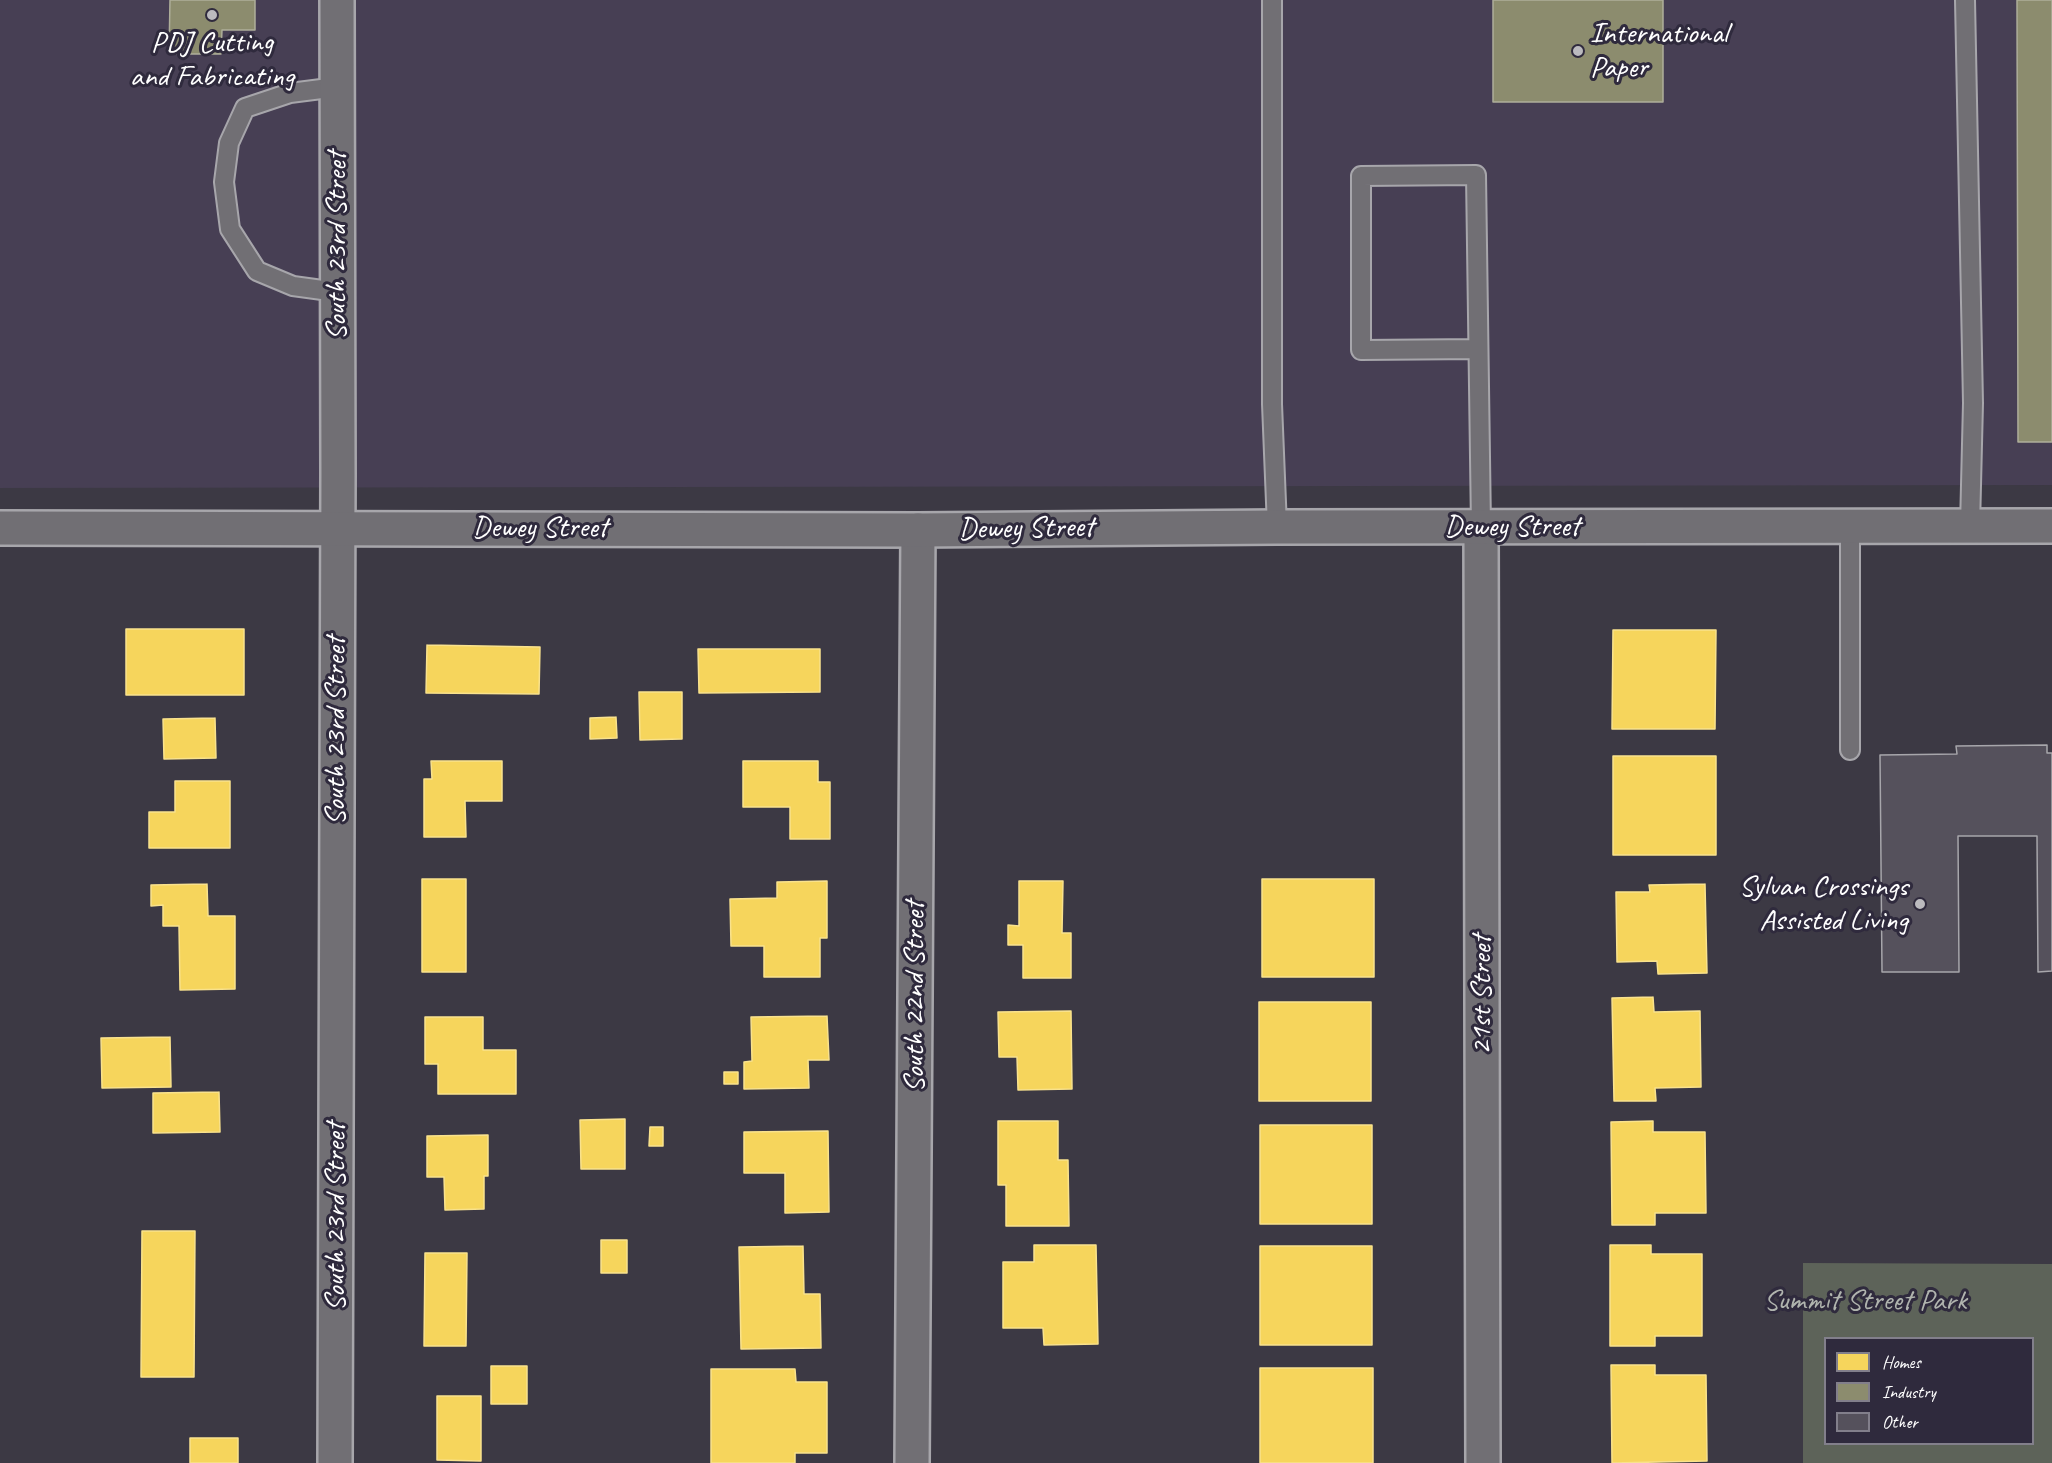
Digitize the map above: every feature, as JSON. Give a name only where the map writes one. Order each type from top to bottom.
[{"type":"street","name":"South 23rd Street","points":[[335,1463],[337,0]]},
{"type":"street","name":"Dewey Street","points":[[0,528],[918,530],[2052,526]]},
{"type":"street","name":"21st Street","points":[[1481,527],[1483,1463]]},
{"type":"street","name":"South 22nd Street","points":[[912,1463],[918,530]]},
{"type":"lane","points":[[1272,0],[1272,393],[1276,527]]},
{"type":"lane","points":[[1965,0],[1973,403],[1970,526]]},
{"type":"lane","points":[[337,87],[290,93],[245,108],[229,143],[224,182],[230,229],[257,272],[293,286],[337,292]]},
{"type":"lane","points":[[1478,349],[1361,350],[1360,176],[1476,175],[1481,527]]},
{"type":"lane","points":[[1850,526],[1850,750]]},
{"type":"shaded area","points":[[0,0],[2052,0],[2052,485],[0,488]]},
{"type":"green space","name":"Summit Street Park","points":[[1803,1263],[2052,1264],[2052,1463],[1803,1463]]},
{"type":"building: Homes","points":[[126,629],[244,629],[244,695],[126,695]]},
{"type":"building: Homes","points":[[1613,630],[1716,630],[1715,729],[1612,729]]},
{"type":"building: Homes","points":[[427,645],[540,647],[539,694],[426,693]]},
{"type":"building: Homes","points":[[698,649],[820,649],[820,692],[699,693]]},
{"type":"building: Homes","points":[[639,692],[682,692],[682,739],[640,740]]},
{"type":"building: Homes","points":[[616,717],[617,738],[590,739],[590,718]]},
{"type":"building: Homes","points":[[215,718],[216,758],[164,759],[163,719]]},
{"type":"building: Homes","points":[[1613,756],[1716,756],[1716,855],[1613,855]]},
{"type":"building: Homes","points":[[431,761],[502,761],[502,801],[465,801],[466,837],[424,837],[424,779],[432,779]]},
{"type":"building: Homes","points":[[743,761],[818,761],[818,782],[830,782],[830,839],[790,839],[790,807],[743,807]]},
{"type":"building: Homes","points":[[175,781],[230,781],[230,848],[149,848],[149,812],[175,812]]},
{"type":"building: Homes","points":[[422,879],[466,879],[466,972],[422,972]]},
{"type":"building: Homes","points":[[1262,879],[1374,879],[1374,977],[1262,977]]},
{"type":"building: Homes","points":[[827,881],[827,938],[820,938],[820,977],[764,977],[764,946],[731,946],[730,899],[777,898],[777,882]]},
{"type":"building: Homes","points":[[1019,881],[1063,881],[1062,933],[1071,933],[1071,978],[1023,978],[1023,945],[1008,945],[1008,925],[1019,926]]},
{"type":"building: Homes","points":[[207,884],[208,916],[235,916],[235,989],[180,990],[179,926],[163,926],[163,905],[151,906],[151,885]]},
{"type":"building: Homes","points":[[1705,884],[1707,973],[1658,974],[1657,961],[1617,962],[1616,892],[1650,892],[1649,885]]},
{"type":"building: Homes","points":[[1653,997],[1654,1012],[1700,1011],[1701,1087],[1655,1088],[1656,1101],[1614,1101],[1612,998]]},
{"type":"building: Homes","points":[[1259,1002],[1371,1002],[1371,1101],[1259,1101]]},
{"type":"building: Homes","points":[[1071,1011],[1072,1089],[1018,1090],[1017,1057],[999,1057],[998,1012]]},
{"type":"building: Homes","points":[[827,1016],[829,1060],[808,1060],[809,1088],[744,1089],[744,1062],[752,1061],[751,1017]]},
{"type":"building: Homes","points":[[425,1017],[483,1017],[483,1050],[516,1050],[516,1094],[438,1094],[438,1064],[425,1064]]},
{"type":"building: Homes","points":[[170,1037],[171,1087],[102,1088],[101,1038]]},
{"type":"building: Homes","points":[[724,1072],[738,1072],[738,1084],[724,1084]]},
{"type":"building: Homes","points":[[219,1092],[220,1132],[153,1133],[153,1093]]},
{"type":"building: Homes","points":[[625,1119],[625,1169],[581,1169],[580,1120]]},
{"type":"building: Homes","points":[[998,1121],[1058,1121],[1058,1160],[1068,1160],[1069,1226],[1006,1226],[1006,1185],[998,1185]]},
{"type":"building: Homes","points":[[1653,1121],[1653,1132],[1705,1132],[1706,1213],[1655,1213],[1655,1225],[1612,1225],[1611,1122]]},
{"type":"building: Homes","points":[[1260,1125],[1372,1125],[1372,1224],[1260,1224]]},
{"type":"building: Homes","points":[[650,1127],[663,1127],[663,1146],[649,1146]]},
{"type":"building: Homes","points":[[828,1131],[829,1212],[785,1213],[785,1173],[744,1173],[744,1132]]},
{"type":"building: Homes","points":[[488,1135],[488,1176],[484,1176],[484,1209],[445,1210],[444,1177],[427,1177],[427,1136]]},
{"type":"building: Homes","points":[[142,1231],[195,1231],[194,1377],[141,1377]]},
{"type":"building: Homes","points":[[601,1240],[627,1240],[627,1273],[601,1273]]},
{"type":"building: Homes","points":[[1034,1245],[1096,1245],[1098,1344],[1044,1345],[1043,1328],[1003,1328],[1003,1262],[1034,1262]]},
{"type":"building: Homes","points":[[1610,1245],[1651,1245],[1651,1254],[1702,1254],[1702,1336],[1655,1336],[1655,1346],[1610,1346]]},
{"type":"building: Homes","points":[[803,1246],[804,1294],[820,1294],[821,1348],[741,1349],[739,1247]]},
{"type":"building: Homes","points":[[1260,1246],[1372,1246],[1372,1345],[1260,1345]]},
{"type":"building: Homes","points":[[425,1253],[467,1253],[466,1346],[424,1346]]},
{"type":"building: Homes","points":[[1611,1365],[1655,1365],[1655,1375],[1706,1375],[1707,1461],[1612,1463]]},
{"type":"building: Homes","points":[[491,1366],[527,1366],[527,1404],[491,1404]]},
{"type":"building: Homes","points":[[1260,1368],[1373,1368],[1373,1463],[1260,1463]]},
{"type":"building: Homes","points":[[711,1369],[795,1369],[796,1382],[827,1382],[827,1453],[795,1453],[795,1463],[711,1463]]},
{"type":"building: Homes","points":[[437,1396],[481,1396],[481,1461],[437,1460]]},
{"type":"building: Homes","points":[[190,1438],[238,1438],[238,1463],[190,1463]]},
{"type":"building: Industry","name":"PDJ Cutting and Fabricating","points":[[170,0],[255,0],[255,30],[222,30],[221,54],[169,54]]},
{"type":"building: Industry","name":"International Paper","points":[[1493,0],[1663,0],[1663,102],[1493,102]]},
{"type":"building: Industry","points":[[2017,0],[2052,0],[2052,442],[2018,442]]},
{"type":"building: Other","name":"Sylvan Crossings Assisted Living","points":[[2047,745],[2047,753],[2052,753],[2052,971],[2038,972],[2037,836],[1958,836],[1959,972],[1882,972],[1880,755],[1957,754],[1956,746]]},
{"type":"place","name":"PDJ Cutting and Fabricating","points":[[212,15]]},
{"type":"place","name":"International Paper","points":[[1578,51]]},
{"type":"place","name":"Sylvan Crossings Assisted Living","points":[[1920,904]]}]
